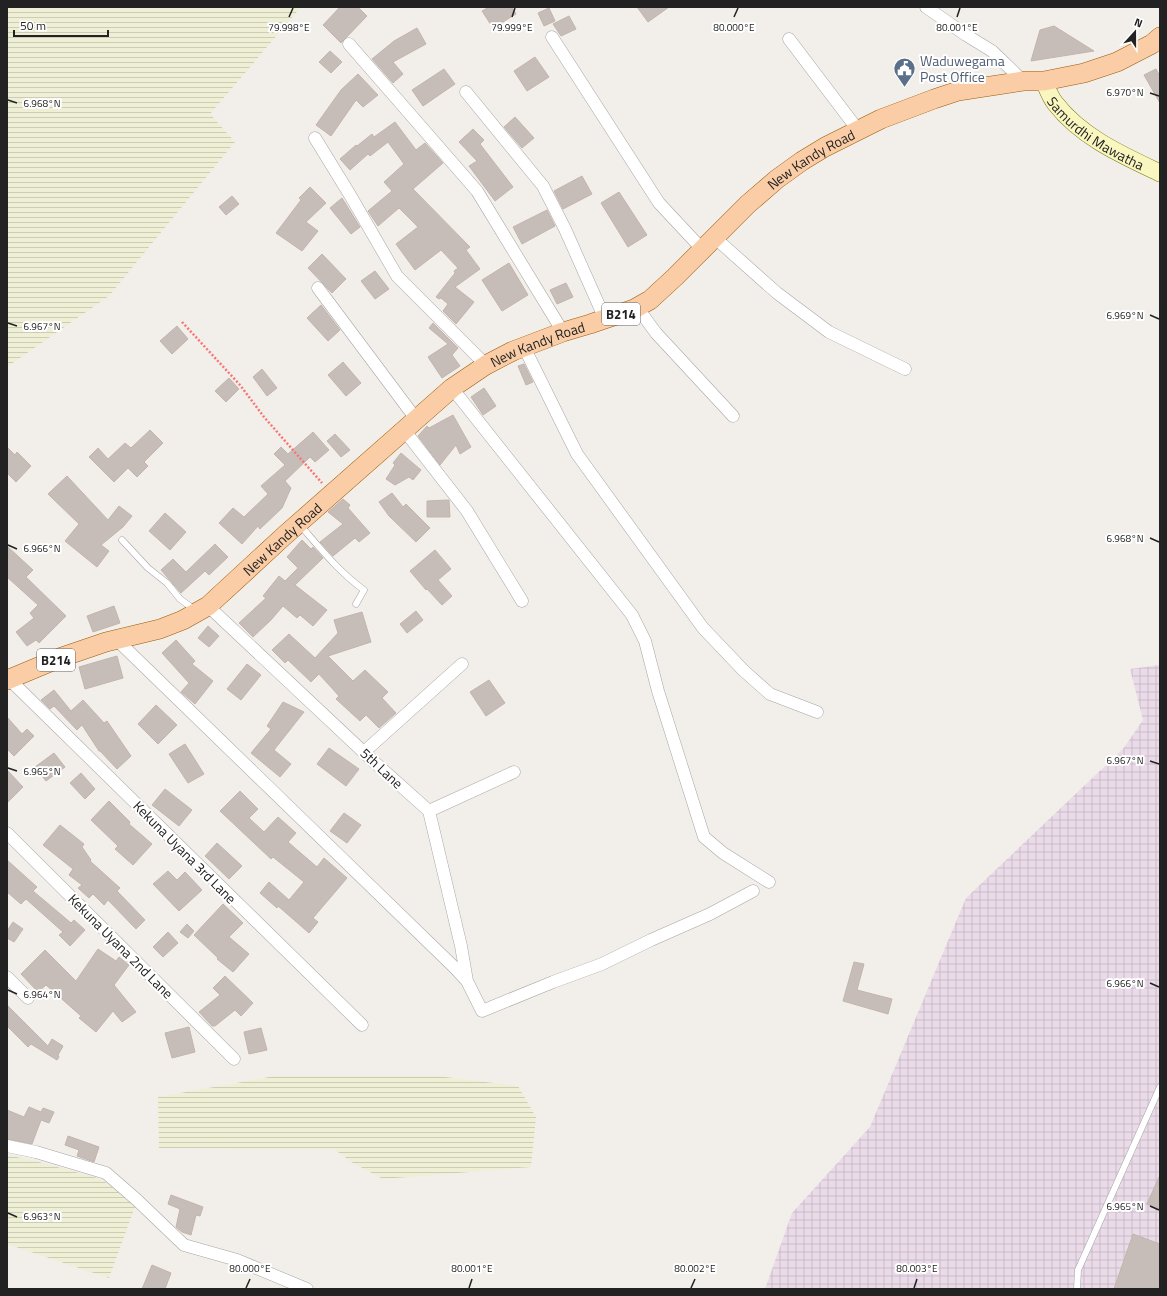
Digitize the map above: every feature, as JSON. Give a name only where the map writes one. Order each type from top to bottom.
[{"type":"main road","name":"New Kandy Road","points":[[8,679],[62,657],[117,640],[160,629],[183,620],[203,609],[452,388],[486,365],[524,347],[563,332],[605,319],[637,307],[650,300],[748,204],[777,179],[825,147],[887,117],[958,91],[1023,81],[1044,81],[1084,73],[1118,62],[1152,44],[1160,37]]},
{"type":"main road","name":"Samurdhi Mawatha","points":[[1044,81],[1055,102],[1071,119],[1093,138],[1160,173]]},
{"type":"street","points":[[926,7],[992,51],[1023,81]]},
{"type":"street","points":[[552,37],[659,203],[708,243],[829,332],[905,369]]},
{"type":"street","points":[[789,40],[858,130]]},
{"type":"street","points":[[349,44],[477,191],[563,332]]},
{"type":"street","points":[[466,92],[543,186],[565,229],[605,319]]},
{"type":"street","points":[[314,138],[350,195],[397,276],[486,365]]},
{"type":"street","points":[[318,288],[467,511],[522,601]]},
{"type":"street","points":[[637,307],[656,333],[733,416]]},
{"type":"street","points":[[524,347],[577,454],[704,628],[744,671],[770,694],[817,712]]},
{"type":"street","points":[[452,388],[632,615],[645,641],[660,698],[704,837],[723,853],[769,882]]},
{"type":"street","name":"5th Lane","points":[[203,609],[429,811]]},
{"type":"street","points":[[117,640],[456,968],[467,981],[482,1011],[602,964],[710,914],[753,891]]},
{"type":"street","points":[[364,752],[462,664]]},
{"type":"street","name":"Kekuna Uyana 3rd Lane","points":[[8,679],[362,1025]]},
{"type":"street","points":[[467,981],[461,946],[429,811],[514,772]]},
{"type":"street","name":"Kekuna Uyana 2nd Lane","points":[[7,832],[234,1059]]},
{"type":"street","points":[[7,978],[28,998]]},
{"type":"street","points":[[7,1146],[36,1152],[106,1173],[184,1245],[237,1260],[307,1289]]},
{"type":"lane","points":[[299,523],[316,545],[352,581],[364,590],[356,604]]},
{"type":"lane","points":[[122,540],[148,568],[167,583],[180,599],[203,609]]},
{"type":"lane","points":[[1077,1289],[1078,1270],[1160,1087]]},
{"type":"path","points":[[182,322],[240,385],[264,417],[332,494]]},
{"type":"shaded area","points":[[1160,665],[1160,1289],[765,1289],[792,1213],[870,1127],[966,898],[1123,749],[1143,720],[1130,669]]},
{"type":"green space","points":[[7,7],[301,7],[210,114],[235,142],[109,296],[7,367]]},
{"type":"green space","points":[[275,1076],[437,1076],[518,1086],[536,1117],[531,1167],[383,1179],[353,1163],[334,1149],[159,1148],[158,1097]]},
{"type":"green space","points":[[7,1155],[101,1179],[136,1204],[109,1278],[7,1244]]},
{"type":"building","points":[[340,7],[358,7],[367,16],[341,43],[323,25]]},
{"type":"building","points":[[489,7],[512,7],[516,14],[493,28],[482,11]]},
{"type":"building","points":[[637,7],[669,7],[648,22]]},
{"type":"building","points":[[549,8],[555,21],[544,26],[538,13]]},
{"type":"building","points":[[569,16],[576,29],[561,36],[553,24]]},
{"type":"building","points":[[1054,26],[1094,51],[1031,61],[1040,30]]},
{"type":"building","points":[[417,28],[426,44],[393,62],[403,74],[393,83],[372,59],[394,41]]},
{"type":"building","points":[[330,51],[342,62],[331,73],[319,62]]},
{"type":"building","points":[[535,57],[549,77],[527,91],[514,71]]},
{"type":"building","points":[[444,69],[455,84],[423,106],[412,90]]},
{"type":"building","points":[[1156,69],[1160,76],[1160,103],[1144,75]]},
{"type":"building","points":[[358,74],[378,95],[363,107],[356,100],[331,136],[316,125],[341,90]]},
{"type":"building","points":[[515,117],[534,138],[522,148],[504,127]]},
{"type":"building","points":[[395,122],[416,150],[425,143],[443,163],[413,189],[470,247],[466,250],[480,269],[455,287],[474,302],[456,324],[443,311],[448,304],[441,298],[439,299],[436,297],[455,273],[454,271],[458,268],[441,250],[415,270],[396,244],[418,227],[399,208],[378,226],[368,211],[392,191],[384,182],[404,164],[388,142],[370,156],[368,154],[350,170],[340,159],[372,134],[374,137]]},
{"type":"building","points":[[473,129],[484,140],[480,144],[513,187],[495,201],[469,166],[477,161],[459,142]]},
{"type":"building","points":[[582,176],[592,194],[563,209],[554,191]]},
{"type":"building","points":[[310,187],[326,203],[306,222],[318,231],[302,251],[276,233],[301,200],[299,198]]},
{"type":"building","points":[[619,192],[647,235],[628,247],[601,203]]},
{"type":"building","points":[[232,196],[239,204],[226,215],[219,207]]},
{"type":"building","points":[[342,198],[360,227],[351,234],[330,208]]},
{"type":"building","points":[[547,210],[555,226],[522,244],[513,227]]},
{"type":"building","points":[[322,254],[346,279],[332,293],[308,268]]},
{"type":"building","points":[[509,263],[528,295],[502,311],[482,280]]},
{"type":"building","points":[[375,271],[389,289],[375,299],[361,281]]},
{"type":"building","points":[[566,283],[573,297],[557,304],[550,290]]},
{"type":"building","points":[[321,305],[340,330],[328,341],[307,318]]},
{"type":"building","points":[[433,323],[458,348],[452,355],[460,366],[442,378],[428,357],[448,344],[429,328]]},
{"type":"building","points":[[177,326],[188,339],[172,354],[160,341]]},
{"type":"building","points":[[343,362],[361,383],[346,396],[328,375]]},
{"type":"building","points":[[524,364],[533,382],[526,385],[518,366]]},
{"type":"building","points":[[262,369],[277,388],[267,396],[253,377]]},
{"type":"building","points":[[229,378],[239,389],[226,402],[215,391]]},
{"type":"building","points":[[484,388],[496,406],[483,415],[471,397]]},
{"type":"building","points":[[453,415],[471,447],[460,454],[456,445],[440,465],[418,436],[427,426],[429,428]]},
{"type":"building","points":[[150,430],[163,443],[144,462],[148,466],[137,477],[128,468],[114,482],[89,457],[98,448],[108,459],[125,443],[131,448]]},
{"type":"building","points":[[313,432],[329,450],[315,462],[310,457],[285,481],[291,488],[282,508],[260,529],[258,526],[242,544],[219,523],[233,508],[244,517],[268,494],[261,486],[285,465],[274,454],[281,447],[288,454]]},
{"type":"building","points":[[335,434],[350,450],[341,457],[327,441]]},
{"type":"building","points":[[7,447],[15,455],[17,452],[31,466],[16,482],[7,473]]},
{"type":"building","points":[[401,453],[421,470],[413,480],[409,477],[395,485],[386,479],[395,465],[393,463]]},
{"type":"building","points":[[67,476],[108,520],[119,506],[132,516],[123,527],[101,545],[109,551],[97,567],[65,541],[79,524],[48,494]]},
{"type":"building","points":[[392,493],[403,507],[406,504],[430,528],[416,542],[389,516],[379,502]]},
{"type":"building","points":[[343,499],[350,505],[348,508],[370,533],[359,542],[355,538],[333,556],[320,542],[343,524],[328,512]]},
{"type":"building","points":[[449,500],[450,517],[427,517],[427,501]]},
{"type":"building","points":[[165,513],[186,532],[170,550],[149,531]]},
{"type":"building","points":[[302,540],[311,549],[313,547],[323,558],[295,585],[327,610],[313,626],[300,615],[297,618],[283,606],[253,637],[239,623],[266,598],[263,596],[279,576],[285,581],[298,568],[287,557]]},
{"type":"building","points":[[215,544],[228,557],[209,575],[205,571],[181,593],[161,570],[173,559],[186,572]]},
{"type":"building","points":[[7,546],[33,570],[26,577],[66,616],[39,643],[36,640],[27,646],[16,632],[34,618],[30,613],[38,605],[7,577]]},
{"type":"building","points":[[435,550],[451,569],[438,580],[452,596],[442,605],[427,589],[426,590],[410,571]]},
{"type":"building","points":[[114,606],[120,623],[93,632],[87,616]]},
{"type":"building","points":[[416,611],[423,620],[407,633],[400,624]]},
{"type":"building","points":[[362,612],[371,642],[328,656],[353,681],[365,670],[388,692],[382,698],[396,713],[379,728],[366,715],[360,721],[336,699],[339,696],[319,674],[311,682],[288,660],[285,663],[272,650],[289,634],[315,658],[338,633],[334,620]]},
{"type":"building","points":[[208,626],[219,636],[209,647],[198,638]]},
{"type":"building","points":[[176,640],[195,661],[192,664],[213,681],[195,704],[181,692],[189,683],[162,653]]},
{"type":"building","points":[[117,656],[123,678],[85,689],[79,667]]},
{"type":"building","points":[[247,664],[261,675],[241,700],[227,689]]},
{"type":"building","points":[[489,680],[505,703],[486,716],[470,692]]},
{"type":"building","points":[[54,690],[71,711],[83,700],[104,723],[107,721],[131,756],[117,769],[99,751],[82,725],[77,730],[54,706],[50,709],[41,700]]},
{"type":"building","points":[[283,702],[304,712],[274,750],[291,764],[280,777],[251,753],[271,729],[267,726]]},
{"type":"building","points":[[156,705],[177,725],[158,744],[138,724]]},
{"type":"building","points":[[7,717],[22,734],[27,729],[34,736],[14,756],[7,749]]},
{"type":"building","points":[[185,744],[204,774],[188,783],[169,754]]},
{"type":"building","points":[[329,748],[359,769],[346,786],[317,764]]},
{"type":"building","points":[[54,753],[65,767],[46,781],[35,767]]},
{"type":"building","points":[[7,770],[23,787],[7,803]]},
{"type":"building","points":[[81,773],[95,789],[85,799],[70,783]]},
{"type":"building","points":[[165,789],[192,810],[179,826],[152,805]]},
{"type":"building","points":[[240,791],[258,809],[249,818],[264,832],[278,817],[296,833],[288,842],[317,867],[324,858],[347,878],[313,918],[318,922],[309,933],[278,906],[277,908],[260,893],[269,882],[289,900],[304,882],[273,857],[271,859],[220,811]]},
{"type":"building","points":[[109,801],[130,822],[129,824],[152,844],[133,865],[115,849],[118,846],[91,820]]},
{"type":"building","points":[[344,813],[361,825],[347,843],[330,831]]},
{"type":"building","points":[[60,825],[84,844],[82,847],[91,860],[90,861],[120,888],[117,891],[145,920],[136,929],[108,900],[104,905],[93,894],[89,898],[78,888],[82,885],[69,875],[73,869],[43,845]]},
{"type":"building","points":[[217,843],[242,866],[229,879],[205,856]]},
{"type":"building","points":[[7,860],[37,887],[33,891],[71,923],[74,920],[85,930],[70,946],[59,935],[63,932],[26,899],[21,904],[7,892]]},
{"type":"building","points":[[168,871],[177,880],[185,872],[202,890],[179,911],[153,884]]},
{"type":"building","points":[[223,904],[243,923],[229,937],[249,954],[233,972],[217,959],[218,958],[194,935]]},
{"type":"building","points":[[13,922],[23,929],[14,942],[7,938],[7,931]]},
{"type":"building","points":[[187,924],[194,931],[188,938],[180,932]]},
{"type":"building","points":[[168,932],[178,943],[163,957],[153,947]]},
{"type":"building","points":[[98,949],[116,961],[119,957],[129,965],[114,985],[136,1012],[122,1022],[113,1011],[96,1032],[79,1018],[81,1016],[46,985],[38,992],[21,974],[45,950],[76,981]]},
{"type":"building","points":[[854,962],[864,964],[857,990],[892,999],[888,1014],[843,1001]]},
{"type":"building","points":[[225,976],[253,1003],[241,1016],[235,1010],[215,1026],[212,1026],[199,1012],[220,995],[213,988]]},
{"type":"building","points":[[7,1005],[48,1046],[52,1039],[63,1046],[57,1060],[31,1044],[28,1047],[7,1026]]},
{"type":"building","points":[[189,1027],[195,1052],[172,1058],[165,1033]]},
{"type":"building","points":[[261,1028],[267,1050],[249,1054],[244,1032]]},
{"type":"building","points":[[29,1107],[41,1112],[43,1108],[54,1112],[49,1123],[41,1120],[32,1144],[7,1139],[7,1110],[24,1117]]},
{"type":"building","points":[[68,1136],[99,1147],[94,1162],[77,1156],[79,1150],[65,1145]]},
{"type":"building","points":[[1160,1175],[1160,1210],[1147,1204]]},
{"type":"building","points":[[171,1195],[203,1207],[200,1216],[196,1215],[191,1235],[182,1232],[176,1227],[180,1209],[168,1204]]},
{"type":"building","points":[[1133,1234],[1160,1244],[1160,1289],[1114,1289]]},
{"type":"building","points":[[152,1265],[171,1273],[165,1289],[142,1289]]},
{"type":"place","name":"Waduwegama Post Office","points":[[905,88]]}]
